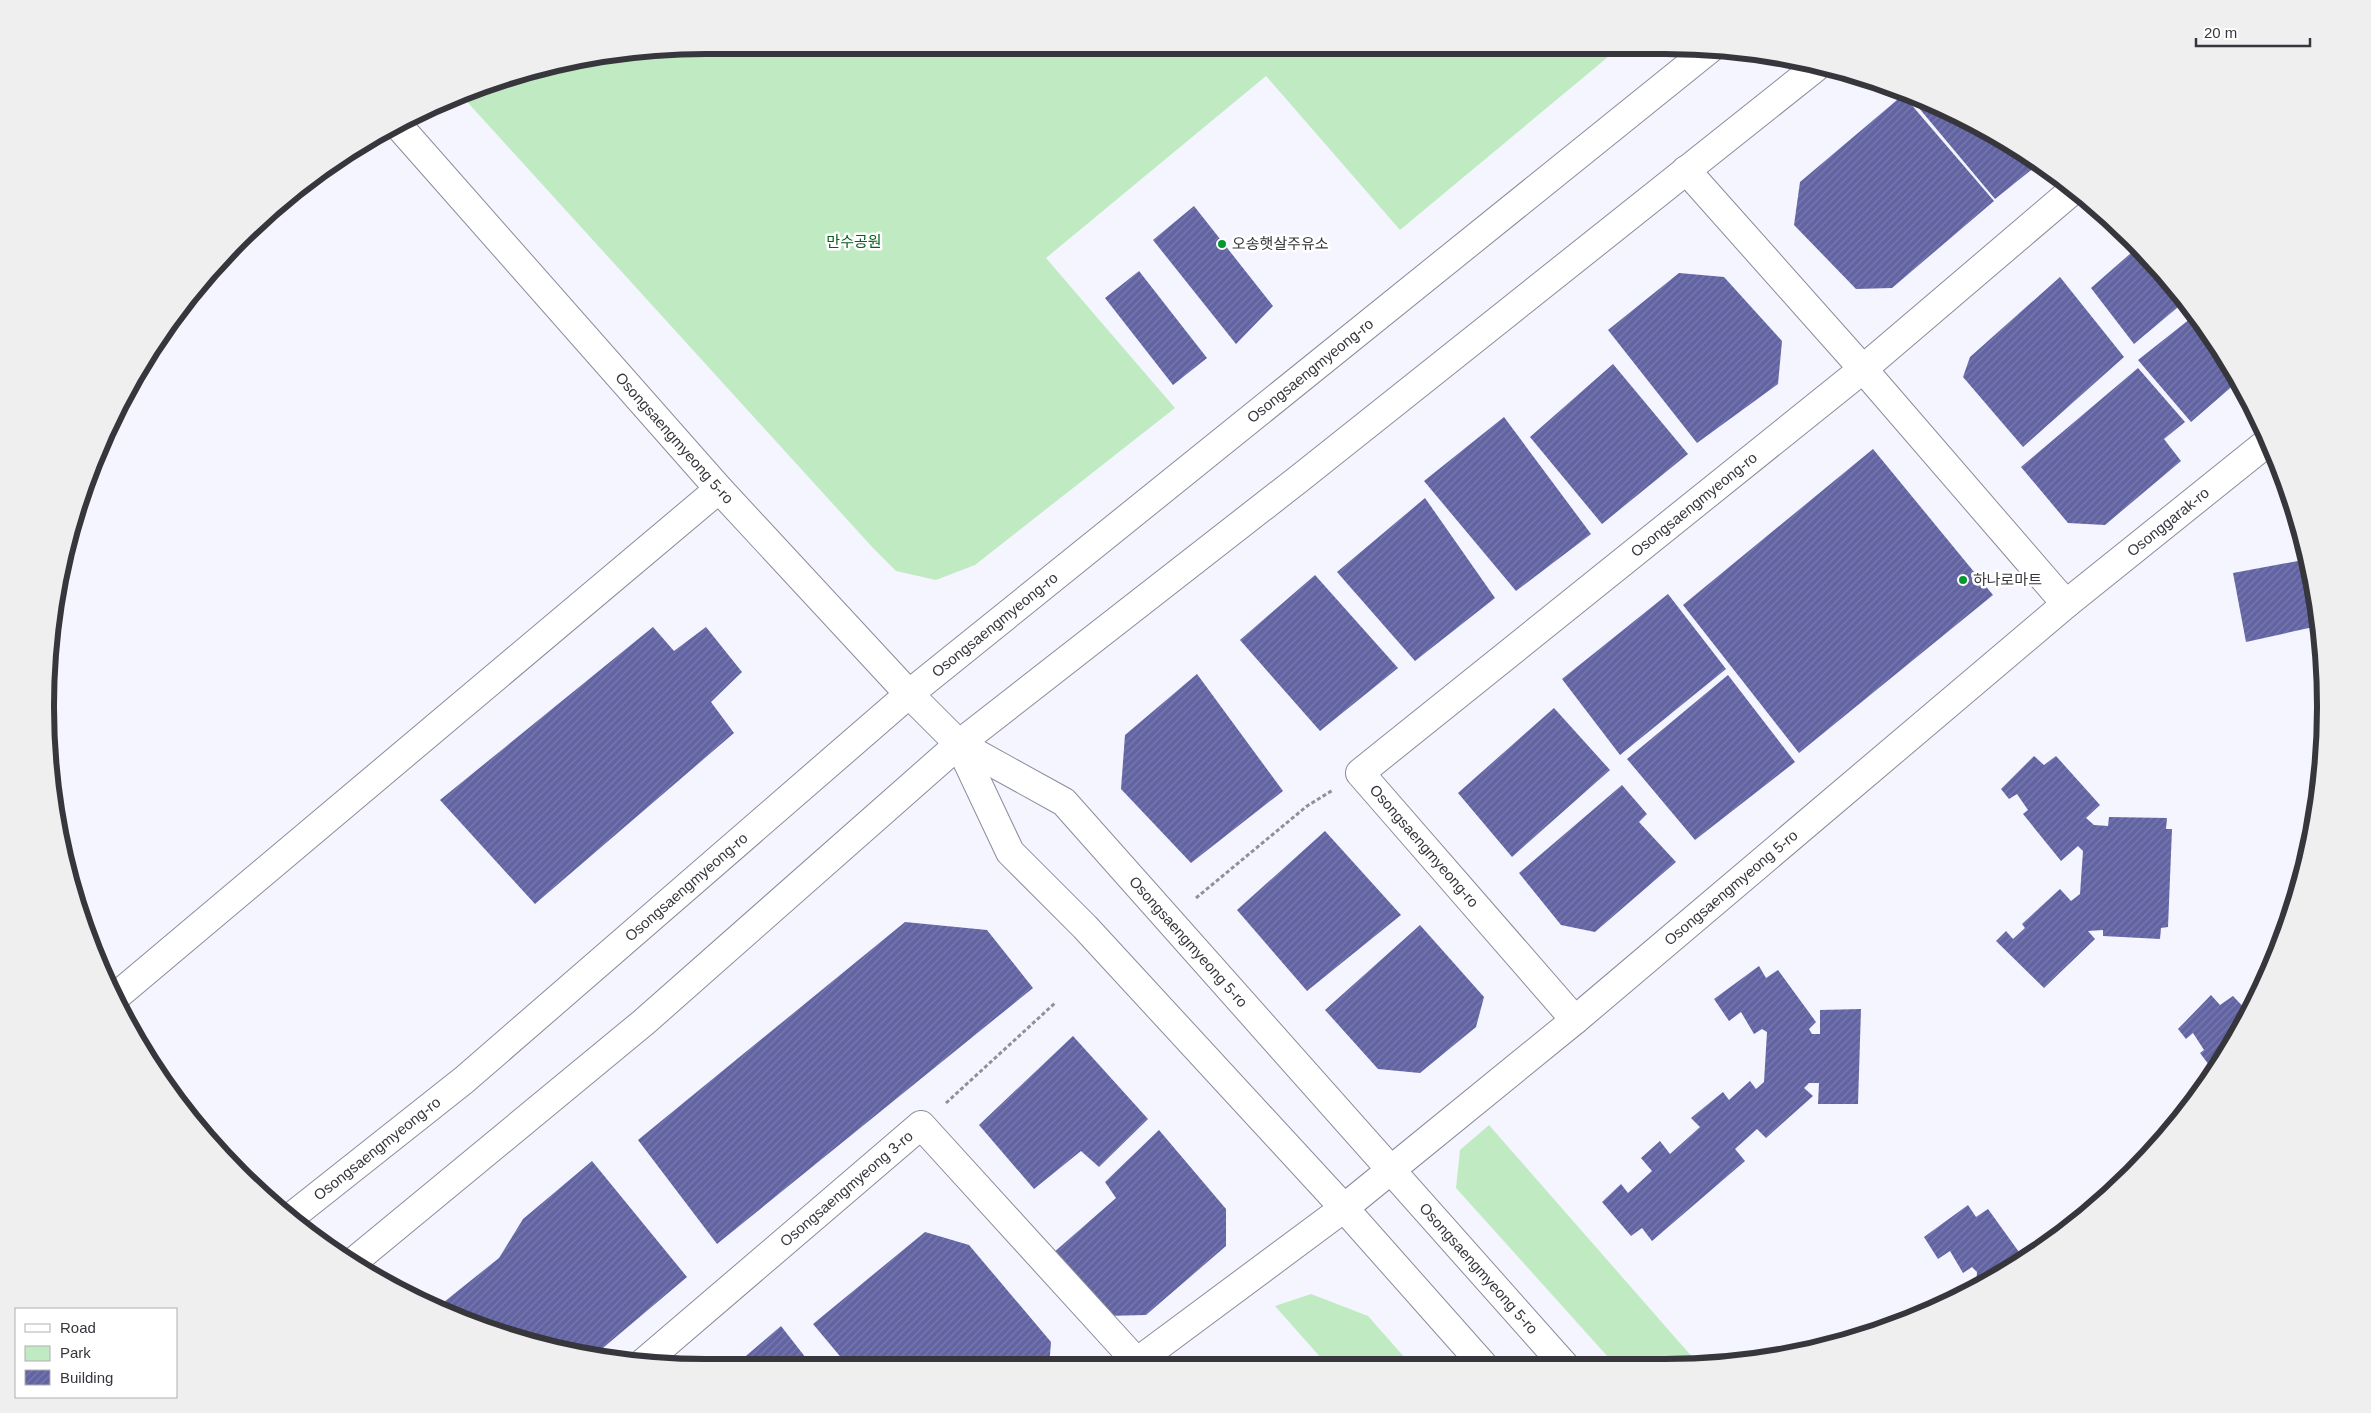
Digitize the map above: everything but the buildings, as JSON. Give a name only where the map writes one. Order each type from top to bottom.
[{"type":"street","name":"Osongsaengmyeong-ro","points":[[296,1213],[464,1080],[909,694],[1702,55]]},
{"type":"street","points":[[358,1258],[644,1022],[959,744],[1292,484],[1812,71]]},
{"type":"street","name":"Osongsaengmyeong 5-ro","points":[[402,129],[719,489],[909,694],[959,744],[1064,802],[1560,1359]]},
{"type":"street","points":[[1686,170],[1863,369],[2066,604]]},
{"type":"street","name":"Osongsaengmyeong-ro","points":[[1575,1020],[1360,773],[1863,369],[2068,194]]},
{"type":"street","name":"Osonggarak-ro","points":[[2066,604],[2263,447]]},
{"type":"street","points":[[120,993],[719,489]]},
{"type":"street","name":"Osongsaengmyeong 5-ro","points":[[1140,1359],[1344,1208],[1575,1020],[2066,604]]},
{"type":"street","name":"Osongsaengmyeong 5-ro","points":[[959,744],[1010,852],[1085,927],[1344,1208],[1480,1359]]},
{"type":"street","name":"Osongsaengmyeong 3-ro","points":[[651,1357],[921,1125],[1129,1359]]},
{"type":"path","points":[[1196,898],[1307,806],[1360,773]]},
{"type":"path","points":[[921,1125],[1055,1003]]},
{"type":"green space","name":"만수공원","points":[[1612,54],[1400,230],[1266,76],[1046,258],[1175,408],[975,565],[936,580],[896,571],[465,100],[497,88],[579,66],[621,59],[664,55]]},
{"type":"green space","points":[[1489,1125],[1693,1358],[1610,1359],[1456,1188],[1460,1150]]},
{"type":"green space","points":[[1311,1294],[1368,1316],[1406,1359],[1322,1359],[1275,1306]]},
{"type":"place","name":"오송햇살주유소","points":[[1222,244]]},
{"type":"place","name":"하나로마트","points":[[1963,580]]}]
